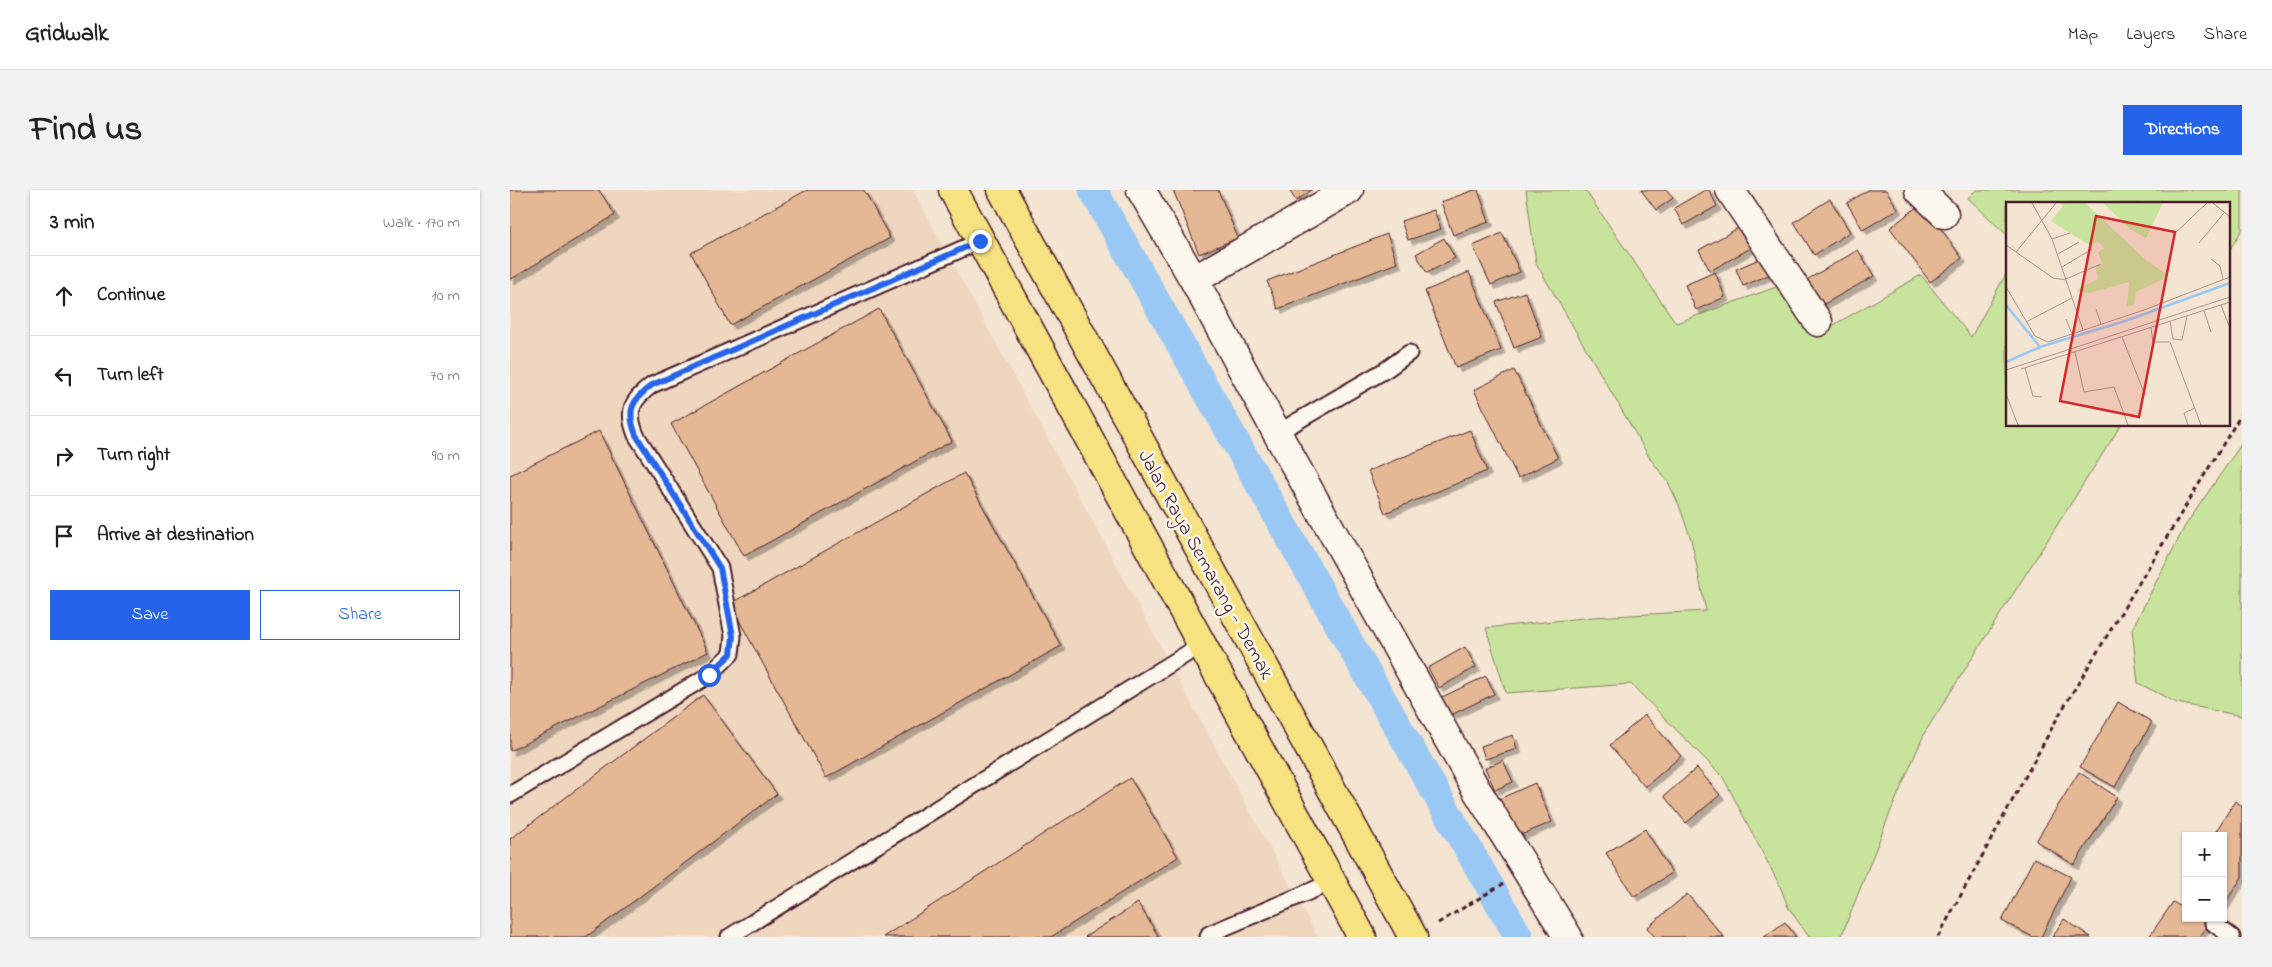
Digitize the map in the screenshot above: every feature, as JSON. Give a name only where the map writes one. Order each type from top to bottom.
[{"type":"highway","points":[[953,190],[1362,937]]},
{"type":"highway","name":"Jalan Raya Semarang - Demak","points":[[1002,190],[1084,343],[1413,937]]},
{"type":"street","points":[[1141,190],[1194,280],[1277,433],[1476,789],[1568,937]]},
{"type":"street","points":[[1194,280],[1349,190]]},
{"type":"street","points":[[1730,190],[1818,322]]},
{"type":"street","points":[[1919,190],[1944,214]]},
{"type":"lane","points":[[510,795],[709,675],[731,654],[733,636],[720,568],[636,435],[631,414],[638,396],[652,385],[980,241]]},
{"type":"lane","points":[[1277,433],[1387,369],[1409,353]]},
{"type":"lane","points":[[729,937],[1201,645]]},
{"type":"lane","points":[[1208,937],[1209,934],[1332,882]]},
{"type":"lane","points":[[2213,922],[2232,937]]},
{"type":"path","points":[[1938,937],[2059,715],[2242,414]]},
{"type":"path","points":[[1443,921],[1508,882]]},
{"type":"shaded area","points":[[510,190],[913,190],[1318,937],[510,937]]},
{"type":"green space","points":[[1526,190],[1585,190],[1676,323],[1782,285],[1818,334],[1921,275],[1971,337],[2006,274],[2006,426],[2120,426],[1925,732],[1890,813],[1841,937],[1809,937],[1788,907],[1780,886],[1723,777],[1631,684],[1506,693],[1486,628],[1593,617],[1706,611],[1691,539],[1679,505],[1668,482],[1649,457],[1536,263]]},
{"type":"green space","points":[[1976,190],[2242,190],[2242,230],[2230,249],[2230,202],[2006,202],[2006,234],[1968,198]]},
{"type":"green space","points":[[2242,443],[2242,716],[2177,703],[2138,683],[2132,629],[2185,526]]},
{"type":"building","points":[[510,190],[599,190],[615,215],[510,280]]},
{"type":"building","points":[[807,190],[864,190],[890,238],[730,325],[691,253]]},
{"type":"building","points":[[1173,190],[1218,190],[1238,238],[1199,254]]},
{"type":"building","points":[[1289,190],[1312,190],[1296,201]]},
{"type":"building","points":[[1478,190],[1489,222],[1453,235],[1441,202]]},
{"type":"building","points":[[1641,190],[1667,190],[1673,198],[1656,210]]},
{"type":"building","points":[[1705,190],[1709,190],[1717,206],[1683,225],[1674,208]]},
{"type":"building","points":[[1868,190],[1886,190],[1898,209],[1863,230],[1847,203]]},
{"type":"building","points":[[1830,199],[1850,232],[1814,255],[1794,222]]},
{"type":"building","points":[[1922,203],[1962,258],[1930,282],[1890,228]]},
{"type":"building","points":[[1434,210],[1441,229],[1408,240],[1401,221]]},
{"type":"building","points":[[1747,223],[1758,244],[1710,271],[1699,250]]},
{"type":"building","points":[[1502,233],[1520,272],[1491,285],[1473,246]]},
{"type":"building","points":[[1387,234],[1397,263],[1278,309],[1267,281]]},
{"type":"building","points":[[1444,238],[1455,258],[1427,273],[1416,254]]},
{"type":"building","points":[[1858,250],[1874,276],[1817,308],[1803,282]]},
{"type":"building","points":[[1764,257],[1771,274],[1743,286],[1736,269]]},
{"type":"building","points":[[1469,272],[1501,350],[1456,368],[1425,291]]},
{"type":"building","points":[[1715,272],[1725,297],[1696,310],[1685,285]]},
{"type":"building","points":[[1525,292],[1542,337],[1514,348],[1496,302]]},
{"type":"building","points":[[879,309],[952,441],[744,556],[671,424]]},
{"type":"building","points":[[1514,370],[1558,458],[1518,478],[1474,390]]},
{"type":"building","points":[[1470,430],[1487,471],[1385,513],[1368,471]]},
{"type":"building","points":[[599,431],[708,652],[510,751],[510,475]]},
{"type":"building","points":[[964,473],[1061,646],[826,778],[730,604]]},
{"type":"building","points":[[1465,647],[1476,667],[1439,688],[1428,668]]},
{"type":"building","points":[[1486,676],[1494,694],[1449,716],[1440,698]]},
{"type":"building","points":[[703,695],[777,794],[586,937],[510,937],[510,839]]},
{"type":"building","points":[[2118,702],[2152,722],[2115,787],[2080,767]]},
{"type":"building","points":[[1645,715],[1681,756],[1645,787],[1610,745]]},
{"type":"building","points":[[1513,735],[1517,749],[1485,759],[1481,746]]},
{"type":"building","points":[[1503,760],[1513,782],[1495,790],[1485,768]]},
{"type":"building","points":[[1697,768],[1720,795],[1686,823],[1664,796]]},
{"type":"building","points":[[2079,772],[2117,797],[2074,865],[2036,841]]},
{"type":"building","points":[[1130,778],[1178,857],[1051,937],[883,937]]},
{"type":"building","points":[[1535,783],[1552,822],[1516,837],[1499,799]]},
{"type":"building","points":[[2235,801],[2242,806],[2242,877],[2227,900],[2227,832],[2216,832]]},
{"type":"building","points":[[1645,829],[1672,873],[1634,897],[1606,853]]},
{"type":"building","points":[[2034,858],[2071,877],[2041,937],[2033,937],[2002,921]]},
{"type":"building","points":[[1687,894],[1724,937],[1655,937],[1647,928]]},
{"type":"building","points":[[2173,902],[2182,908],[2182,922],[2203,922],[2207,925],[2199,937],[2149,937]]},
{"type":"building","points":[[1138,903],[1159,937],[1085,937]]},
{"type":"building","points":[[2064,919],[2091,937],[2052,937]]},
{"type":"building","points":[[1785,922],[1796,937],[1764,937]]},
{"type":"waterway","points":[[1093,190],[1350,644],[1519,937]]},
{"type":"route","points":[[709,675],[731,654],[733,636],[720,568],[636,435],[631,414],[634,402],[638,396],[652,385],[980,241]]}]
